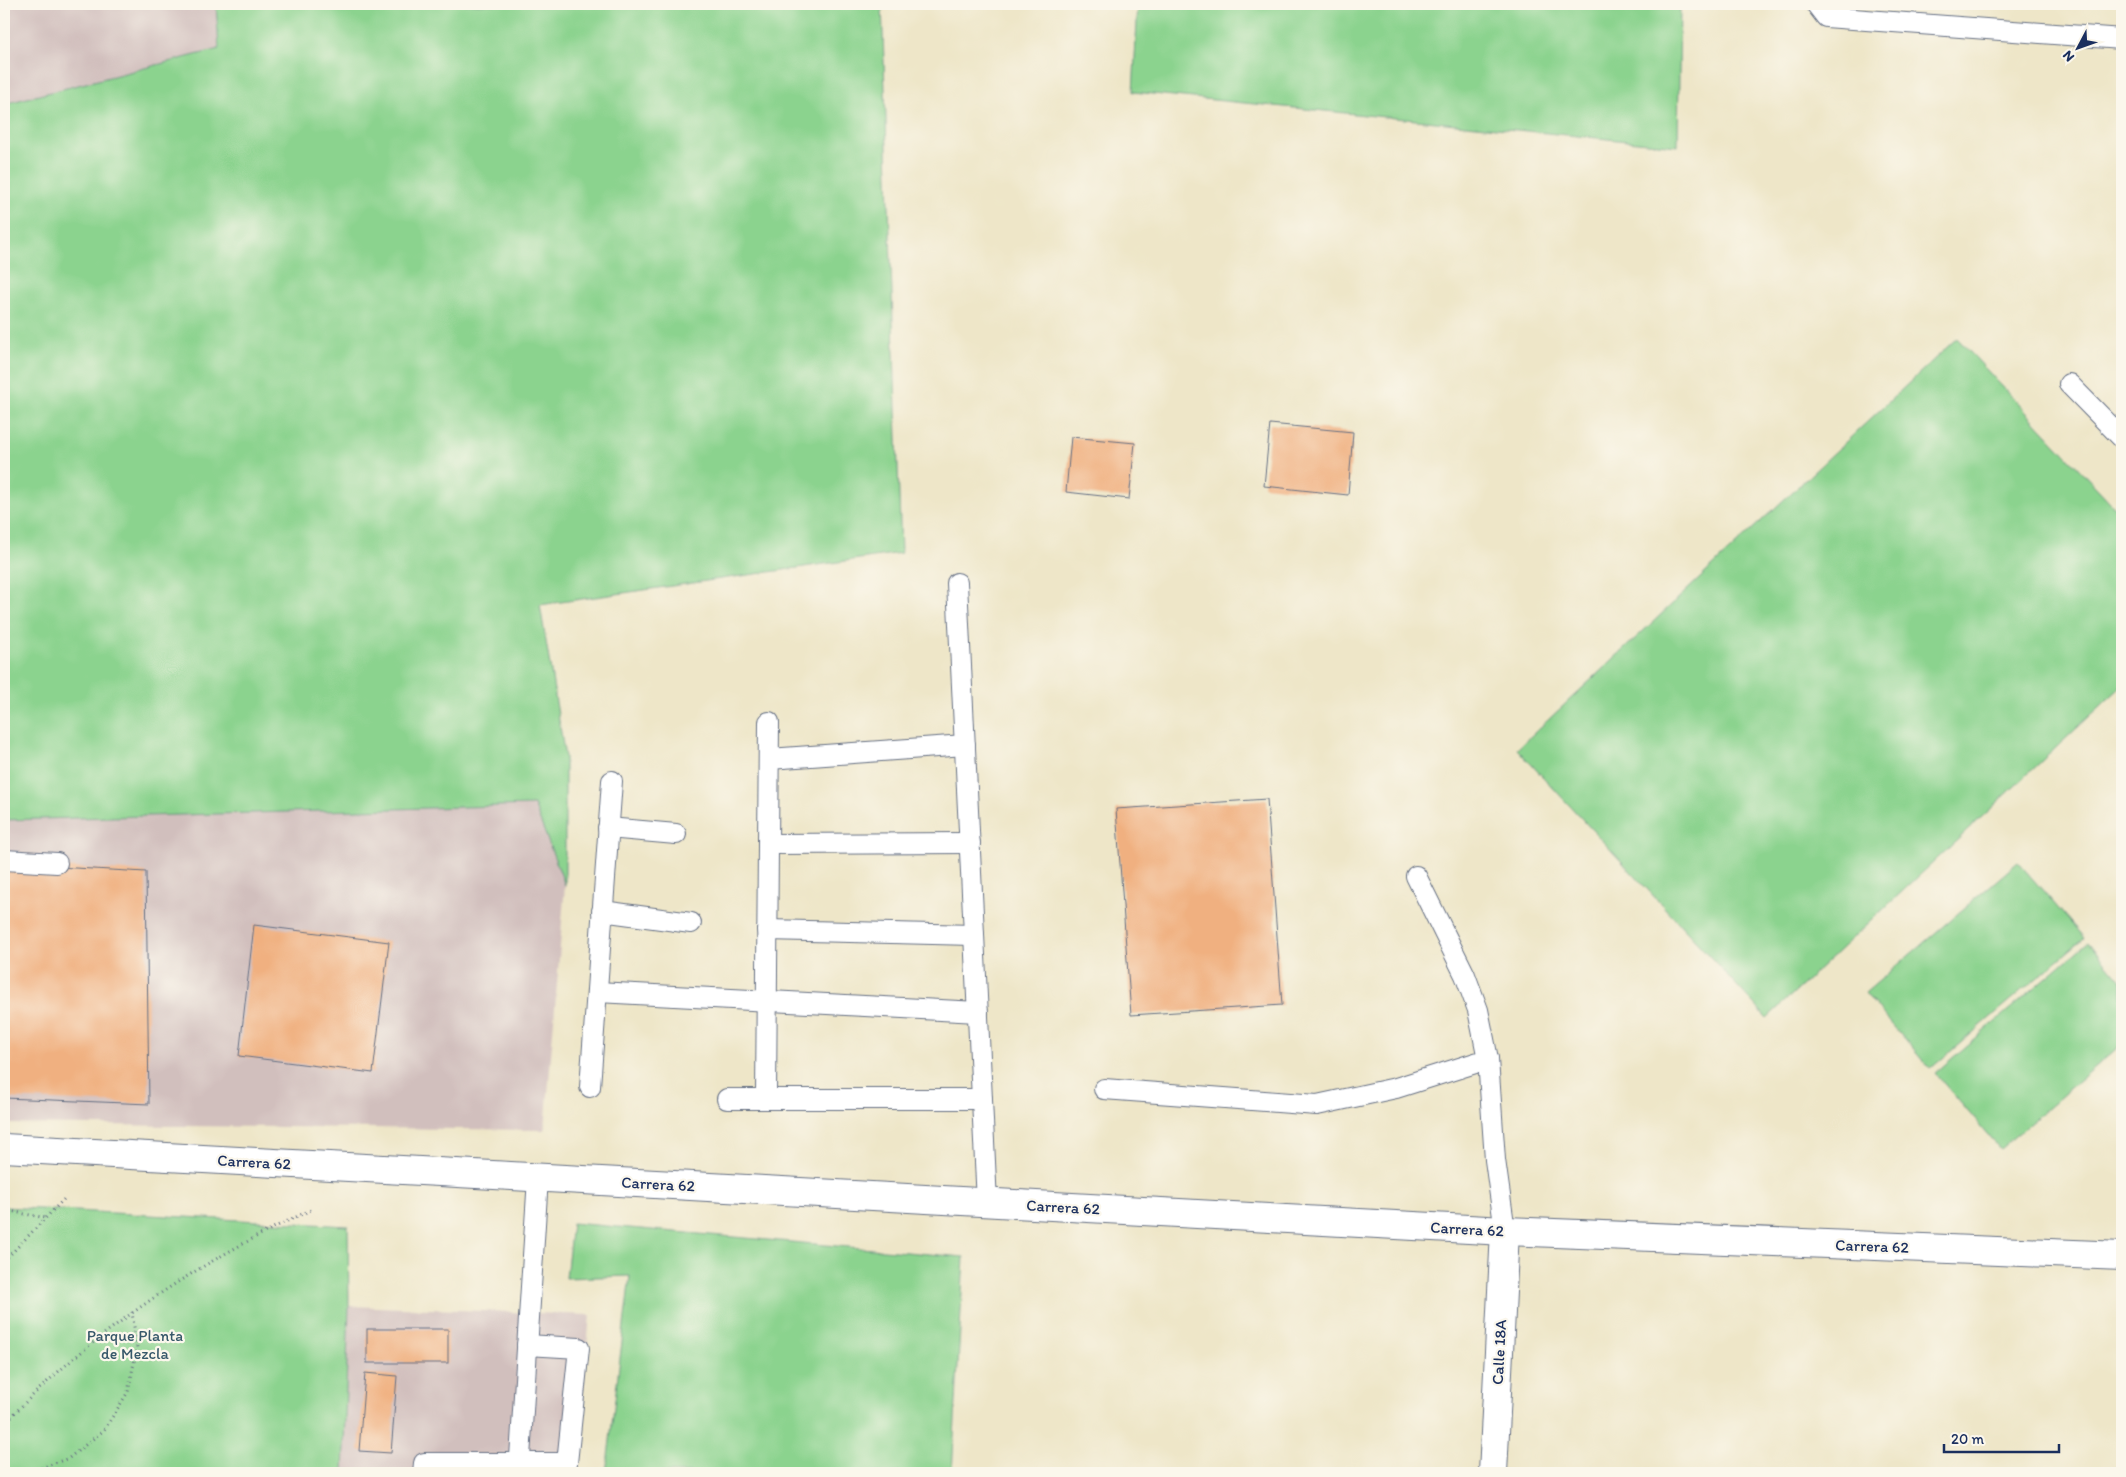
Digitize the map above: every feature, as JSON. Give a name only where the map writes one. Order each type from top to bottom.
[{"type":"street","name":"Carrera 62","points":[[4,1148],[1504,1231],[2122,1256]]},
{"type":"street","name":"Calle 18A","points":[[1493,1473],[1504,1231]]},
{"type":"lane","points":[[1816,4],[1826,17],[2122,39]]},
{"type":"lane","points":[[2069,384],[2122,438]]},
{"type":"lane","points":[[957,584],[987,1203]]},
{"type":"lane","points":[[766,1097],[769,722]]},
{"type":"lane","points":[[769,759],[965,745]]},
{"type":"lane","points":[[590,1087],[612,780]]},
{"type":"lane","points":[[608,828],[676,834]]},
{"type":"lane","points":[[768,844],[970,844]]},
{"type":"lane","points":[[4,860],[57,862]]},
{"type":"lane","points":[[1416,876],[1465,975],[1478,1010],[1488,1059],[1504,1231]]},
{"type":"lane","points":[[602,912],[691,923]]},
{"type":"lane","points":[[767,930],[974,935]]},
{"type":"lane","points":[[597,992],[978,1012]]},
{"type":"lane","points":[[1104,1089],[1316,1104],[1396,1088],[1488,1059]]},
{"type":"lane","points":[[727,1099],[766,1097],[982,1099]]},
{"type":"lane","points":[[520,1468],[538,1178]]},
{"type":"lane","points":[[423,1473],[424,1463],[520,1468],[567,1463],[579,1348],[528,1345]]},
{"type":"path","points":[[4,1261],[65,1198]]},
{"type":"path","points":[[4,1424],[32,1395],[69,1362],[132,1312],[188,1274],[270,1229],[313,1209]]},
{"type":"path","points":[[4,1210],[47,1218]]},
{"type":"path","points":[[27,1473],[69,1458],[104,1430],[128,1392],[137,1348],[132,1312]]},
{"type":"path","points":[[4,1473],[23,1473]]},
{"type":"shaded area","points":[[4,4],[216,4],[219,49],[4,104]]},
{"type":"shaded area","points":[[534,805],[565,885],[545,1130],[4,1124],[4,820]]},
{"type":"shaded area","points":[[349,1306],[590,1315],[575,1473],[343,1473]]},
{"type":"green space","points":[[216,4],[882,4],[901,553],[540,605],[565,757],[565,885],[534,805],[4,820],[4,104],[219,49]]},
{"type":"green space","points":[[1138,4],[1680,4],[1678,146],[1133,92]]},
{"type":"green space","points":[[1957,338],[2122,515],[2122,686],[1767,1018],[1517,749]]},
{"type":"green space","points":[[2018,862],[2084,938],[1930,1069],[1865,993]]},
{"type":"green space","points":[[2088,942],[2122,982],[2122,1044],[2000,1149],[1935,1073]]},
{"type":"green space","name":"Parque Planta de Mezcla","points":[[4,1207],[348,1226],[349,1306],[343,1473],[4,1473]]},
{"type":"green space","points":[[572,1223],[964,1257],[952,1473],[606,1473],[630,1276],[566,1278]]},
{"type":"building","points":[[1270,424],[1353,432],[1348,495],[1264,486]]},
{"type":"building","points":[[1071,437],[1135,443],[1129,499],[1066,492]]},
{"type":"building","points":[[1267,799],[1282,1005],[1131,1015],[1116,809]]},
{"type":"building","points":[[4,864],[146,872],[149,1104],[4,1098]]},
{"type":"building","points":[[254,925],[389,942],[373,1073],[239,1056]]},
{"type":"building","points":[[367,1329],[448,1329],[448,1363],[367,1363]]},
{"type":"building","points":[[365,1373],[397,1376],[391,1453],[359,1451]]}]
